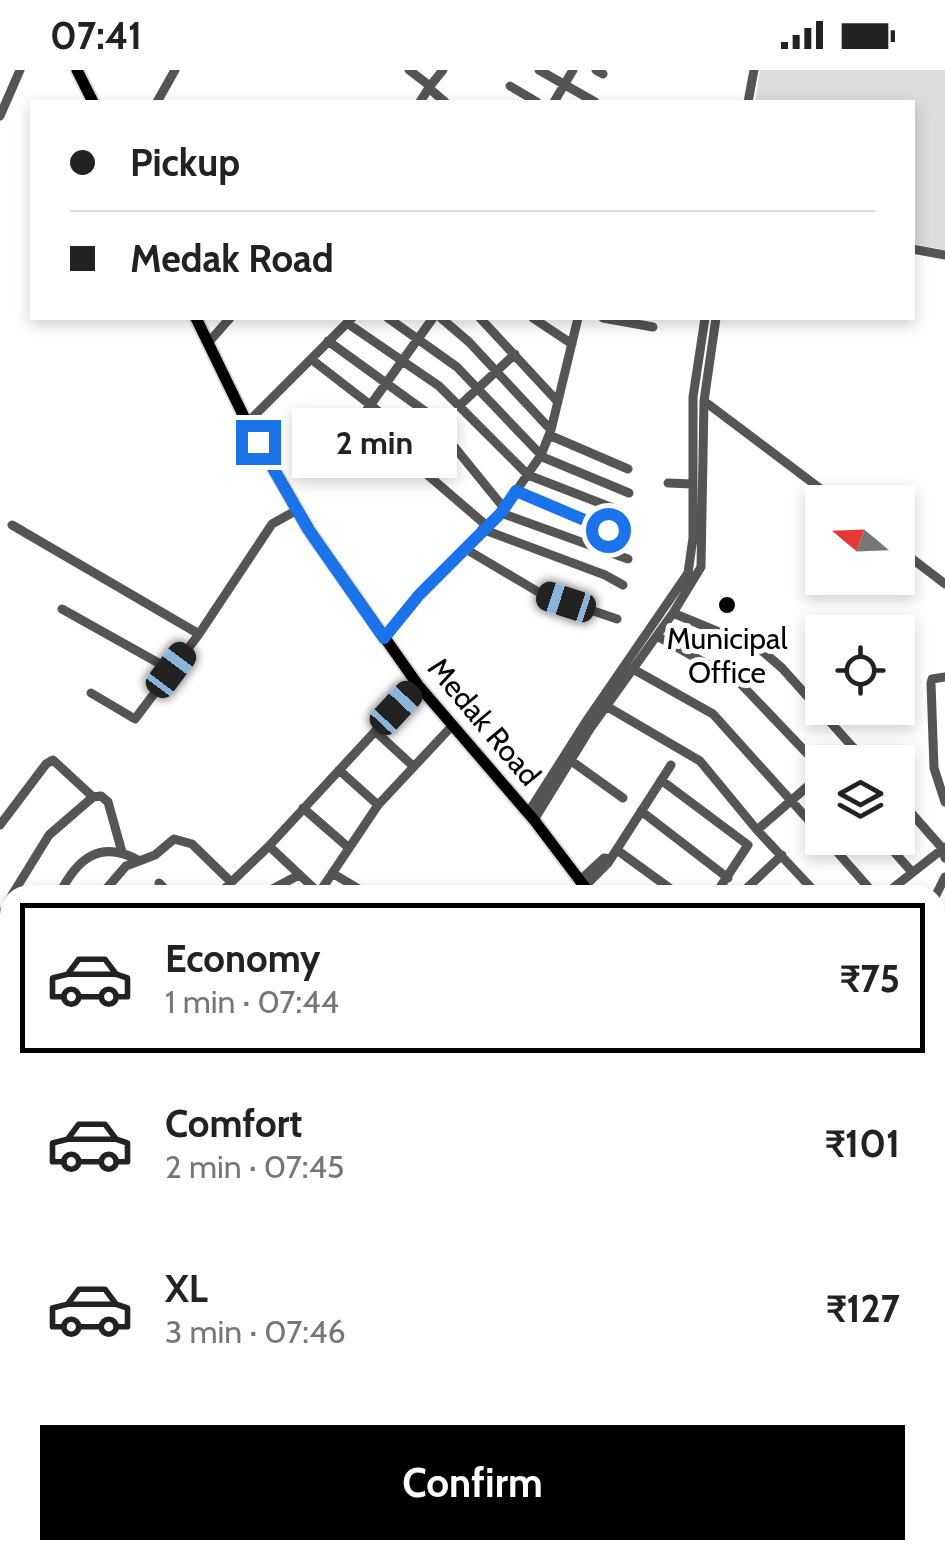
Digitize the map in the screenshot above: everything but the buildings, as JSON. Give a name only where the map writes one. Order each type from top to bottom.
[{"type":"main road","points":[[77,70],[92,100]]},
{"type":"main road","name":"Medak Road","points":[[197,320],[247,423],[297,510],[384,638],[451,727],[531,817],[583,885]]},
{"type":"street","points":[[0,116],[20,70]]},
{"type":"street","points":[[158,100],[175,70]]},
{"type":"street","points":[[409,70],[443,100]]},
{"type":"street","points":[[421,100],[443,70]]},
{"type":"street","points":[[539,70],[592,100]]},
{"type":"street","points":[[555,100],[573,70]]},
{"type":"street","points":[[748,100],[754,70]]},
{"type":"street","points":[[510,86],[534,100]]},
{"type":"street","points":[[915,250],[945,255]]},
{"type":"street","points":[[208,343],[228,320]]},
{"type":"street","points":[[247,423],[350,320],[460,405],[528,475],[618,510]]},
{"type":"street","points":[[391,320],[450,360],[540,456],[629,493]]},
{"type":"street","points":[[350,432],[432,320]]},
{"type":"street","points":[[443,320],[496,370],[550,433],[628,469]]},
{"type":"street","points":[[482,320],[558,402]]},
{"type":"street","points":[[536,320],[572,344]]},
{"type":"street","points":[[384,638],[502,511],[540,456],[550,433],[578,320]]},
{"type":"street","points":[[627,320],[653,327]]},
{"type":"street","points":[[531,817],[698,573],[693,484],[705,320]]},
{"type":"street","points":[[531,817],[586,720],[679,589],[704,541],[701,365],[715,320]]},
{"type":"street","points":[[328,340],[426,412],[502,511],[628,559]]},
{"type":"street","points":[[460,405],[514,354]]},
{"type":"street","points":[[311,359],[414,440],[403,455]]},
{"type":"street","points":[[704,401],[815,485]]},
{"type":"street","points":[[370,453],[385,439],[484,527],[623,585]]},
{"type":"street","points":[[668,482],[693,484]]},
{"type":"street","points":[[516,491],[608,530]]},
{"type":"street","points":[[91,694],[136,719],[199,634],[272,524],[297,510]]},
{"type":"street","points":[[12,525],[199,634]]},
{"type":"street","points":[[464,548],[540,593],[617,618]]},
{"type":"street","points":[[915,561],[945,584]]},
{"type":"street","points":[[62,609],[171,670]]},
{"type":"street","points":[[673,613],[760,649],[851,745]]},
{"type":"street","points":[[657,636],[739,682],[805,754]]},
{"type":"street","points":[[632,669],[713,714],[805,814]]},
{"type":"street","points":[[945,677],[932,679],[931,683],[935,775],[945,802]]},
{"type":"street","points":[[228,885],[418,685]]},
{"type":"street","points":[[606,706],[700,760],[757,830],[809,885]]},
{"type":"street","points":[[326,885],[378,806],[451,727]]},
{"type":"street","points":[[375,731],[413,766]]},
{"type":"street","points":[[0,824],[53,760],[92,797]]},
{"type":"street","points":[[570,760],[623,798]]},
{"type":"street","points":[[588,885],[617,850],[671,766]]},
{"type":"street","points":[[339,770],[378,806]]},
{"type":"street","points":[[661,780],[748,845],[723,885]]},
{"type":"street","points":[[757,830],[805,787]]},
{"type":"street","points":[[18,885],[49,835],[92,797],[101,796],[108,802],[122,852]]},
{"type":"street","points":[[303,808],[349,848]]},
{"type":"street","points":[[642,811],[728,878]]},
{"type":"street","points":[[895,885],[944,851],[915,818]]},
{"type":"street","points":[[110,885],[126,866],[155,855],[174,839],[187,841],[223,885]]},
{"type":"street","points":[[268,846],[311,885]]},
{"type":"street","points":[[617,850],[665,885]]},
{"type":"street","points":[[64,885],[70,872],[100,852],[122,852],[138,860]]},
{"type":"street","points":[[749,885],[782,855]]},
{"type":"street","points":[[840,855],[866,885]]},
{"type":"street","points":[[897,855],[911,871]]},
{"type":"street","points":[[332,873],[352,885]]},
{"type":"street","points":[[279,885],[299,874]]},
{"type":"shaded area","points":[[760,70],[945,70],[945,250],[915,244],[915,100],[755,100]]},
{"type":"place","name":"Municipal Office","points":[[727,605]]},
{"type":"route","points":[[258,442],[308,529],[384,638],[419,595],[501,513],[516,491],[608,530]]}]
